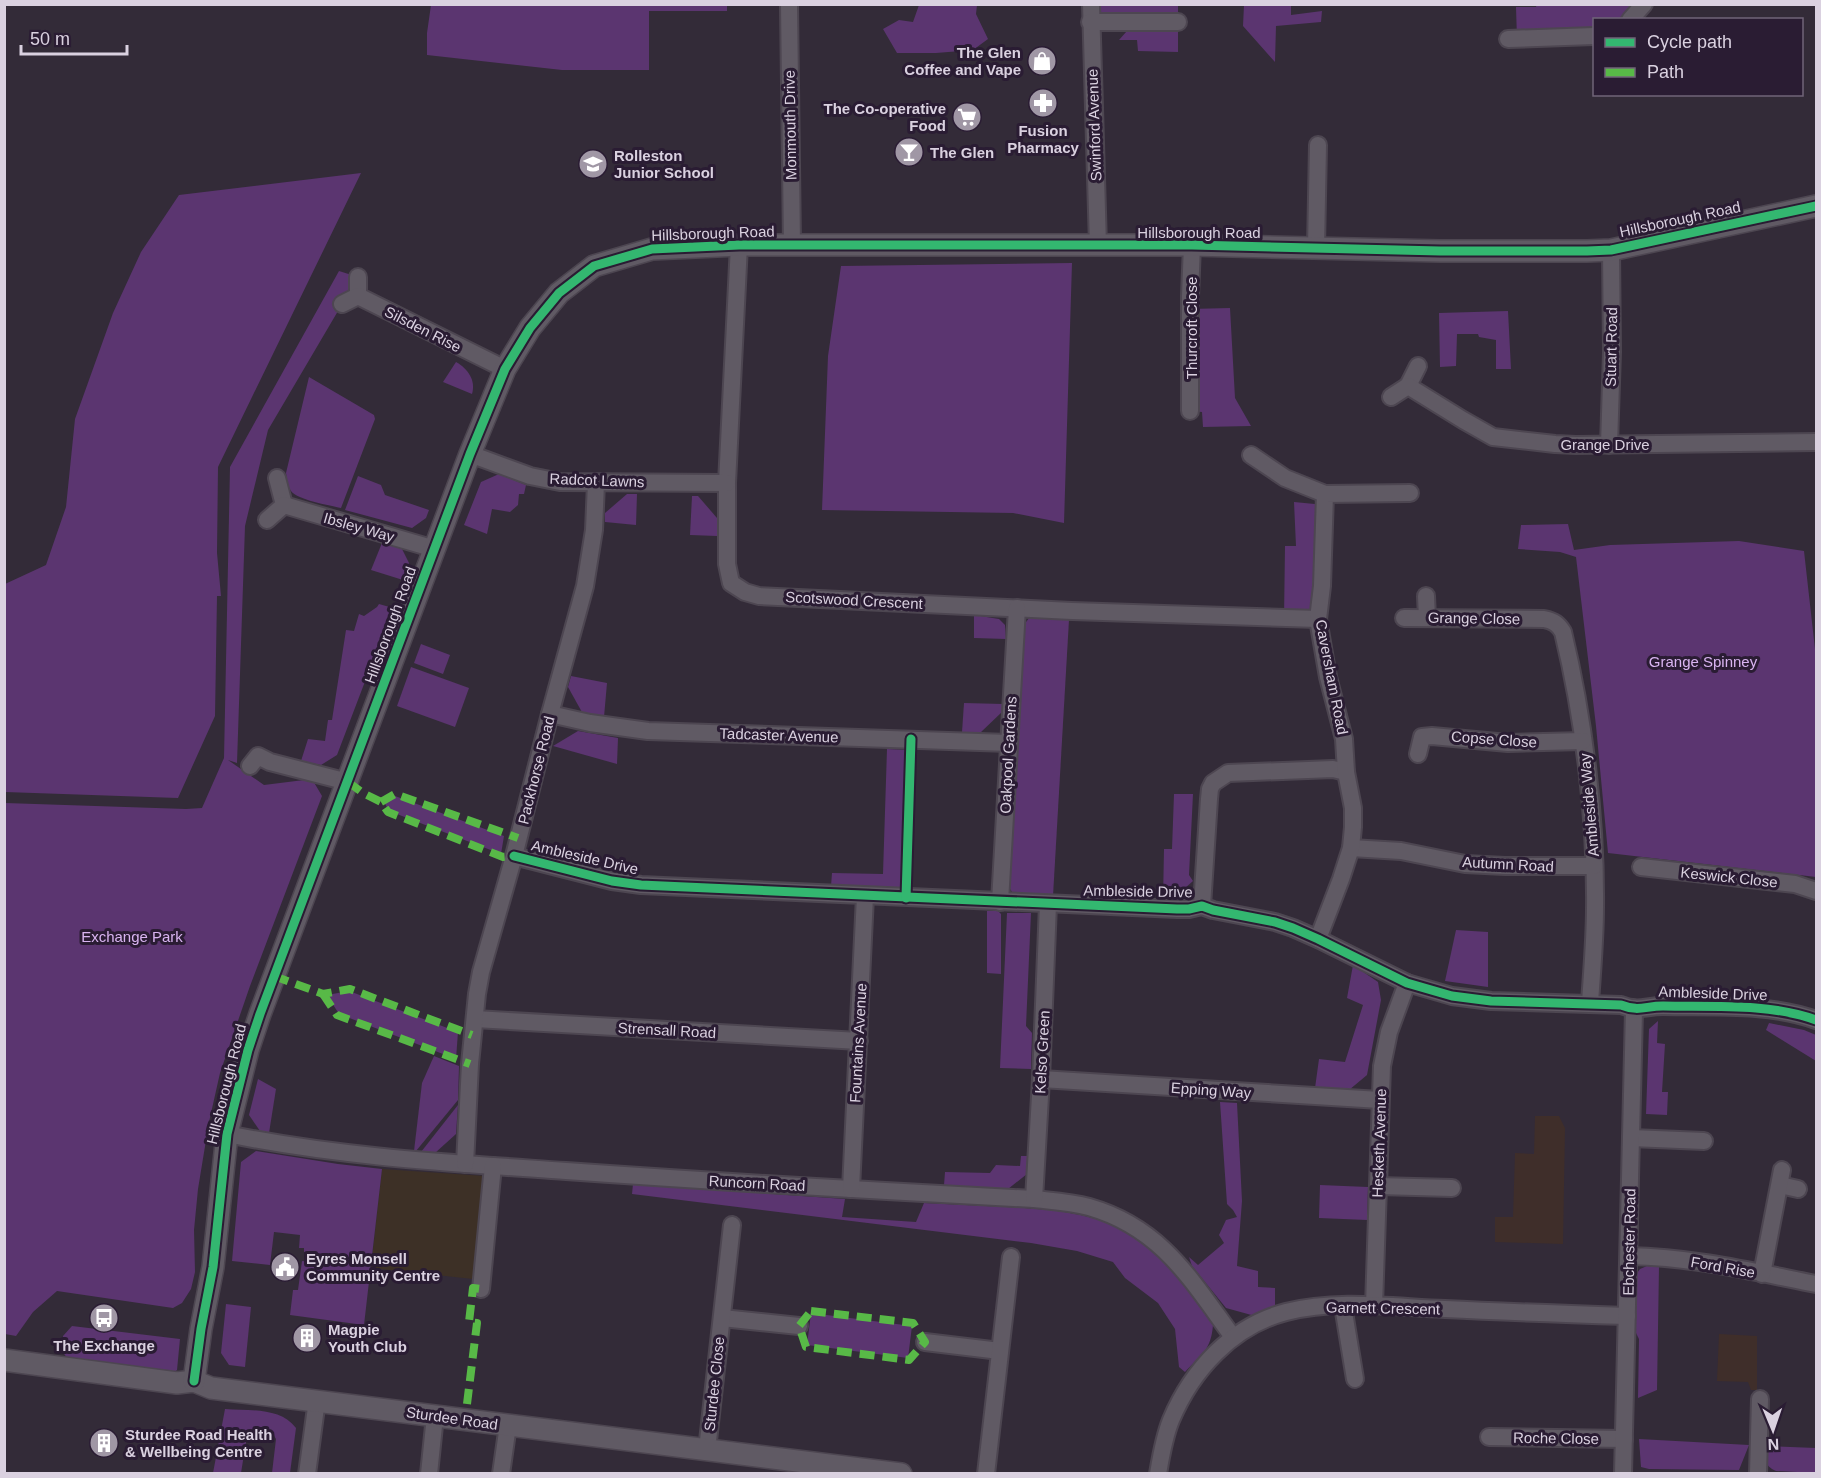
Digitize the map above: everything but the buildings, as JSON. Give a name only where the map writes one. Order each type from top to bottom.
[{"type":"street","name":"Monmouth Drive","points":[[789,4],[792,245]]},
{"type":"street","name":"Swinford Avenue","points":[[1091,4],[1098,246]]},
{"type":"street","points":[[1632,18],[1644,4]]},
{"type":"street","points":[[1090,22],[1178,22]]},
{"type":"street","points":[[1508,39],[1593,36]]},
{"type":"street","points":[[1316,248],[1318,145]]},
{"type":"street","name":"Hillsborough Road","points":[[194,1381],[213,1266],[227,1134],[248,1050],[260,1014],[504,369],[530,328],[559,293],[594,266],[652,249],[739,245],[1192,245],[1611,250],[1816,206]]},
{"type":"street","name":"Scotswood Crescent","points":[[739,245],[728,483],[727,564],[731,583],[745,592],[759,596],[1318,619]]},
{"type":"street","name":"Thurcroft Close","points":[[1190,411],[1192,245]]},
{"type":"street","name":"Stuart Road","points":[[1609,445],[1612,352],[1611,250]]},
{"type":"street","points":[[342,304],[358,296],[357,277]]},
{"type":"street","name":"Silsden Rise","points":[[358,296],[504,369]]},
{"type":"street","points":[[1391,397],[1408,386],[1418,366]]},
{"type":"street","name":"Grange Drive","points":[[1408,386],[1493,436],[1555,444],[1816,442]]},
{"type":"street","name":"Radcot Lawns","points":[[470,454],[530,476],[560,482],[728,483]]},
{"type":"street","points":[[1251,455],[1285,478],[1325,494],[1410,493]]},
{"type":"street","points":[[267,520],[284,505],[277,478]]},
{"type":"street","name":"Packhorse Road","points":[[465,1164],[470,1053],[481,972],[585,586],[594,530],[596,483]]},
{"type":"street","name":"Caversham Road","points":[[1318,939],[1351,848],[1353,808],[1346,772],[1344,739],[1318,619],[1322,586],[1325,494]]},
{"type":"street","name":"Ibsley Way","points":[[284,505],[435,549]]},
{"type":"street","points":[[1426,596],[1427,618]]},
{"type":"street","name":"Oakpool Gardens","points":[[1000,902],[1017,608]]},
{"type":"street","name":"Grange Close","points":[[1404,618],[1544,619]]},
{"type":"street","name":"Ambleside Way","points":[[1544,619],[1559,625],[1563,632],[1583,741],[1594,866],[1595,908],[1590,1003]]},
{"type":"street","name":"Tadcaster Avenue","points":[[550,714],[590,723],[648,731],[1009,743]]},
{"type":"street","name":"Copse Close","points":[[1418,739],[1442,735],[1508,743],[1583,741]]},
{"type":"street","points":[[254,755],[270,762],[348,782]]},
{"type":"street","points":[[1202,906],[1210,789],[1219,778],[1228,773],[1250,771],[1333,770],[1346,772]]},
{"type":"street","name":"Autumn Road","points":[[1351,848],[1401,851],[1465,864],[1594,866]]},
{"type":"street","name":"Ambleside Drive","points":[[514,856],[612,881],[641,885],[1178,909],[1202,906],[1293,928],[1407,984],[1452,996],[1491,1000],[1621,1005],[1634,1010],[1648,1006],[1766,1010],[1816,1017]]},
{"type":"street","name":"Keswick Close","points":[[1641,867],[1795,884],[1816,891]]},
{"type":"street","name":"Fountains Avenue","points":[[851,1189],[865,896]]},
{"type":"street","name":"Kelso Green","points":[[1034,1199],[1048,904]]},
{"type":"street","name":"Hesketh Avenue","points":[[1374,1306],[1383,1066],[1389,1032],[1407,984]]},
{"type":"street","name":"Ebchester Road","points":[[1623,1473],[1634,1010]]},
{"type":"street","name":"Strensall Road","points":[[475,1019],[859,1041]]},
{"type":"street","name":"Epping Way","points":[[1041,1080],[1380,1100]]},
{"type":"street","name":"Runcorn Road","points":[[227,1134],[302,1148],[465,1164],[1034,1199],[1086,1206],[1135,1226],[1172,1257],[1233,1337]]},
{"type":"street","points":[[1631,1138],[1704,1141]]},
{"type":"street","points":[[481,1289],[493,1166]]},
{"type":"street","points":[[1762,1274],[1781,1178],[1798,1189]]},
{"type":"street","points":[[1378,1186],[1452,1188]]},
{"type":"street","name":"Sturdee Close","points":[[707,1450],[732,1225]]},
{"type":"street","name":"Ford Rise","points":[[1629,1256],[1683,1260],[1816,1284]]},
{"type":"street","points":[[986,1473],[1011,1257]]},
{"type":"street","points":[[1343,1306],[1355,1378]]},
{"type":"street","name":"Garnett Crescent","points":[[1158,1473],[1170,1421],[1198,1371],[1233,1337],[1260,1321],[1286,1312],[1318,1307],[1374,1306],[1627,1316]]},
{"type":"street","name":"Sturdee Close","points":[[722,1318],[799,1326]]},
{"type":"street","points":[[925,1342],[1000,1351]]},
{"type":"street","name":"Sturdee Road","points":[[4,1360],[177,1383],[194,1381],[211,1388],[901,1473]]},
{"type":"street","points":[[1758,1473],[1760,1399]]},
{"type":"street","points":[[307,1473],[316,1400]]},
{"type":"street","points":[[429,1473],[435,1416]]},
{"type":"street","points":[[501,1473],[508,1425]]},
{"type":"street","name":"Roche Close","points":[[1489,1437],[1624,1439]]},
{"type":"shaded area","points":[[1535,1116],[1559,1116],[1565,1128],[1563,1244],[1495,1242],[1495,1217],[1513,1217],[1515,1153],[1534,1154]]},
{"type":"shaded area","points":[[382,1169],[485,1176],[473,1279],[371,1268]]},
{"type":"shaded area","points":[[1719,1334],[1757,1336],[1757,1390],[1751,1390],[1748,1382],[1717,1381]]},
{"type":"green space","points":[[727,4],[727,11],[649,11],[649,70],[562,70],[427,55],[431,5]]},
{"type":"green space","points":[[1537,4],[1644,5],[1631,18],[1593,18],[1593,36],[1517,39],[1516,7],[1536,7]]},
{"type":"green space","points":[[919,5],[977,5],[976,14],[988,39],[973,50],[897,53],[883,29],[899,20],[913,22]]},
{"type":"green space","points":[[1091,5],[1178,5],[1178,52],[1138,51],[1137,40],[1119,40],[1134,23],[1090,22]]},
{"type":"green space","points":[[1244,5],[1291,5],[1291,15],[1322,11],[1321,22],[1276,26],[1275,62],[1243,26]]},
{"type":"green space","points":[[361,173],[218,467],[217,553],[221,596],[217,596],[215,716],[178,798],[5,792],[5,584],[46,565],[66,507],[75,419],[113,313],[141,252],[179,195]]},
{"type":"green space","points":[[1072,263],[1064,523],[1013,513],[822,510],[828,356],[841,266]]},
{"type":"green space","name":"Exchange Park","points":[[339,271],[358,277],[268,430],[245,526],[237,763],[228,760],[264,785],[312,779],[322,796],[250,986],[220,1073],[198,1189],[194,1230],[195,1272],[191,1289],[182,1303],[173,1308],[57,1291],[33,1312],[16,1336],[5,1334],[5,803],[202,808],[224,758],[230,467]]},
{"type":"green space","points":[[1230,308],[1235,398],[1251,426],[1203,427],[1202,412],[1190,411],[1190,309]]},
{"type":"green space","points":[[1508,311],[1511,369],[1496,369],[1496,340],[1479,337],[1478,334],[1457,334],[1456,366],[1440,367],[1439,313]]},
{"type":"green space","points":[[456,362],[470,375],[473,384],[472,394],[443,382]]},
{"type":"green space","points":[[309,377],[374,415],[375,419],[341,508],[300,497],[291,491],[288,484],[286,473]]},
{"type":"green space","points":[[499,474],[526,485],[524,494],[519,494],[518,505],[510,512],[492,509],[487,534],[464,525],[481,482]]},
{"type":"green space","points":[[358,476],[381,485],[385,495],[429,510],[426,518],[412,528],[345,510]]},
{"type":"green space","points":[[627,494],[637,494],[636,525],[605,522],[605,513]]},
{"type":"green space","points":[[692,496],[698,496],[717,518],[717,536],[690,535]]},
{"type":"green space","points":[[1294,502],[1325,505],[1318,619],[1284,618],[1285,546],[1296,546]]},
{"type":"green space","name":"Grange Spinney","points":[[1568,524],[1574,550],[1610,545],[1739,541],[1804,551],[1816,658],[1816,877],[1608,853],[1576,557],[1560,552],[1518,549],[1521,525]]},
{"type":"green space","points":[[382,543],[401,547],[409,563],[403,580],[371,570]]},
{"type":"green space","points":[[379,604],[393,608],[337,755],[321,765],[301,761],[308,739],[325,741],[328,720],[332,720],[346,630],[354,631],[359,614],[364,616]]},
{"type":"green space","points":[[974,615],[999,619],[1005,625],[1006,639],[974,638]]},
{"type":"green space","points":[[1029,618],[1069,620],[1053,896],[1016,894],[1009,887],[1021,629]]},
{"type":"green space","points":[[421,644],[450,655],[443,674],[414,663]]},
{"type":"green space","points":[[411,667],[469,688],[455,727],[397,706]]},
{"type":"green space","points":[[571,676],[607,683],[604,717],[583,714],[568,687]]},
{"type":"green space","points":[[964,703],[1003,704],[1003,711],[980,733],[962,732]]},
{"type":"green space","points":[[578,731],[618,738],[617,764],[553,746]]},
{"type":"green space","points":[[887,749],[908,750],[903,889],[831,886],[832,873],[883,874]]},
{"type":"green space","points":[[1174,794],[1193,794],[1189,875],[1193,881],[1176,896],[1163,900],[1164,849],[1172,849]]},
{"type":"green space","points":[[395,796],[504,836],[501,854],[389,811],[384,802]]},
{"type":"green space","points":[[987,911],[998,911],[1001,914],[1001,974],[987,973]]},
{"type":"green space","points":[[1007,913],[1031,913],[1026,1026],[1032,1033],[1031,1069],[1000,1068]]},
{"type":"green space","points":[[1456,930],[1488,932],[1488,987],[1445,981]]},
{"type":"green space","points":[[1353,965],[1378,982],[1381,1000],[1367,1075],[1349,1090],[1315,1088],[1319,1059],[1345,1062],[1363,1005],[1347,998]]},
{"type":"green space","points":[[349,991],[458,1032],[456,1059],[339,1014],[327,995]]},
{"type":"green space","points":[[1658,1021],[1657,1043],[1665,1044],[1662,1092],[1668,1092],[1667,1115],[1646,1114],[1649,1029]]},
{"type":"green space","points":[[1769,1023],[1804,1030],[1816,1035],[1816,1061],[1766,1030]]},
{"type":"green space","points":[[434,1056],[459,1066],[458,1100],[414,1151],[422,1083]]},
{"type":"green space","points":[[258,1079],[276,1089],[269,1133],[260,1131],[249,1115]]},
{"type":"green space","points":[[1220,1102],[1237,1103],[1242,1201],[1237,1266],[1258,1271],[1258,1287],[1275,1288],[1275,1306],[1255,1316],[1226,1308],[1192,1266],[1189,1257],[1198,1265],[1224,1243],[1219,1235],[1226,1220],[1237,1217],[1227,1204]]},
{"type":"green space","points":[[458,1105],[456,1134],[435,1153],[421,1152]]},
{"type":"green space","points":[[256,1151],[382,1169],[364,1325],[290,1315],[293,1290],[298,1290],[302,1261],[312,1262],[313,1253],[304,1252],[304,1248],[299,1248],[300,1235],[274,1232],[270,1265],[232,1261],[241,1162]]},
{"type":"green space","points":[[1021,1156],[1028,1156],[1027,1174],[1008,1189],[944,1185],[945,1172],[990,1173],[996,1165],[1020,1166]]},
{"type":"green space","points":[[633,1184],[845,1199],[842,1217],[916,1222],[924,1203],[1006,1207],[1077,1214],[1111,1224],[1127,1232],[1153,1251],[1181,1280],[1213,1325],[1212,1333],[1205,1351],[1185,1372],[1179,1367],[1175,1329],[1158,1303],[1125,1278],[1113,1262],[1077,1251],[1031,1243],[632,1194]]},
{"type":"green space","points":[[1320,1185],[1368,1187],[1367,1220],[1319,1218]]},
{"type":"green space","points":[[1647,1266],[1659,1267],[1657,1390],[1638,1398],[1639,1339],[1635,1331],[1635,1276],[1640,1269]]},
{"type":"green space","points":[[226,1304],[251,1307],[245,1367],[229,1365],[221,1353]]},
{"type":"green space","points":[[811,1313],[912,1326],[908,1358],[807,1345]]},
{"type":"green space","points":[[72,1326],[180,1339],[177,1370],[169,1376],[70,1362],[62,1351],[63,1336]]},
{"type":"green space","points":[[225,1409],[264,1411],[282,1416],[289,1421],[296,1428],[290,1473],[272,1473],[276,1439],[272,1432],[257,1430],[250,1436],[249,1442],[246,1442],[241,1473],[213,1473]]},
{"type":"green space","points":[[1639,1439],[1749,1445],[1739,1470],[1649,1469],[1641,1467]]},
{"type":"green space","points":[[1764,1446],[1816,1448],[1816,1473],[1772,1469],[1766,1461]]},
{"type":"marked path","points":[[348,782],[381,802],[388,812],[503,857],[514,856]]},
{"type":"marked path","points":[[381,802],[395,794],[518,838]]},
{"type":"marked path","points":[[274,976],[323,994],[350,989],[472,1035]]},
{"type":"marked path","points":[[323,994],[337,1015],[470,1064]]},
{"type":"marked path","points":[[467,1404],[477,1323],[469,1322],[473,1288],[481,1289]]},
{"type":"marked path","points":[[811,1311],[913,1323],[925,1342],[909,1360],[806,1347],[799,1326],[811,1311]]},
{"type":"cycle path","points":[[194,1381],[213,1267],[227,1134],[248,1050],[260,1014],[470,454],[505,369],[530,328],[559,293],[594,266],[652,249],[739,245],[1192,245],[1440,251],[1611,250],[1816,206]]},
{"type":"cycle path","points":[[906,898],[911,739]]},
{"type":"cycle path","points":[[514,856],[612,881],[641,885],[1177,909],[1202,906],[1293,928],[1407,983],[1452,996],[1491,1001],[1621,1005],[1637,1008],[1663,1006],[1760,1008],[1816,1020]]},
{"type":"place","name":"The Glen Coffee and Vape","points":[[1042,61]]},
{"type":"place","name":"Fusion Pharmacy","points":[[1043,103]]},
{"type":"place","name":"The Co-operative Food","points":[[967,117]]},
{"type":"place","name":"The Glen","points":[[909,152]]},
{"type":"place","name":"Rolleston Junior School","points":[[593,164]]},
{"type":"place","name":"Eyres Monsell Community Centre","points":[[285,1267]]},
{"type":"place","name":"The Exchange","points":[[104,1318]]},
{"type":"place","name":"Magpie Youth Club","points":[[307,1338]]},
{"type":"place","name":"Sturdee Road Health & Wellbeing Centre","points":[[104,1443]]}]
